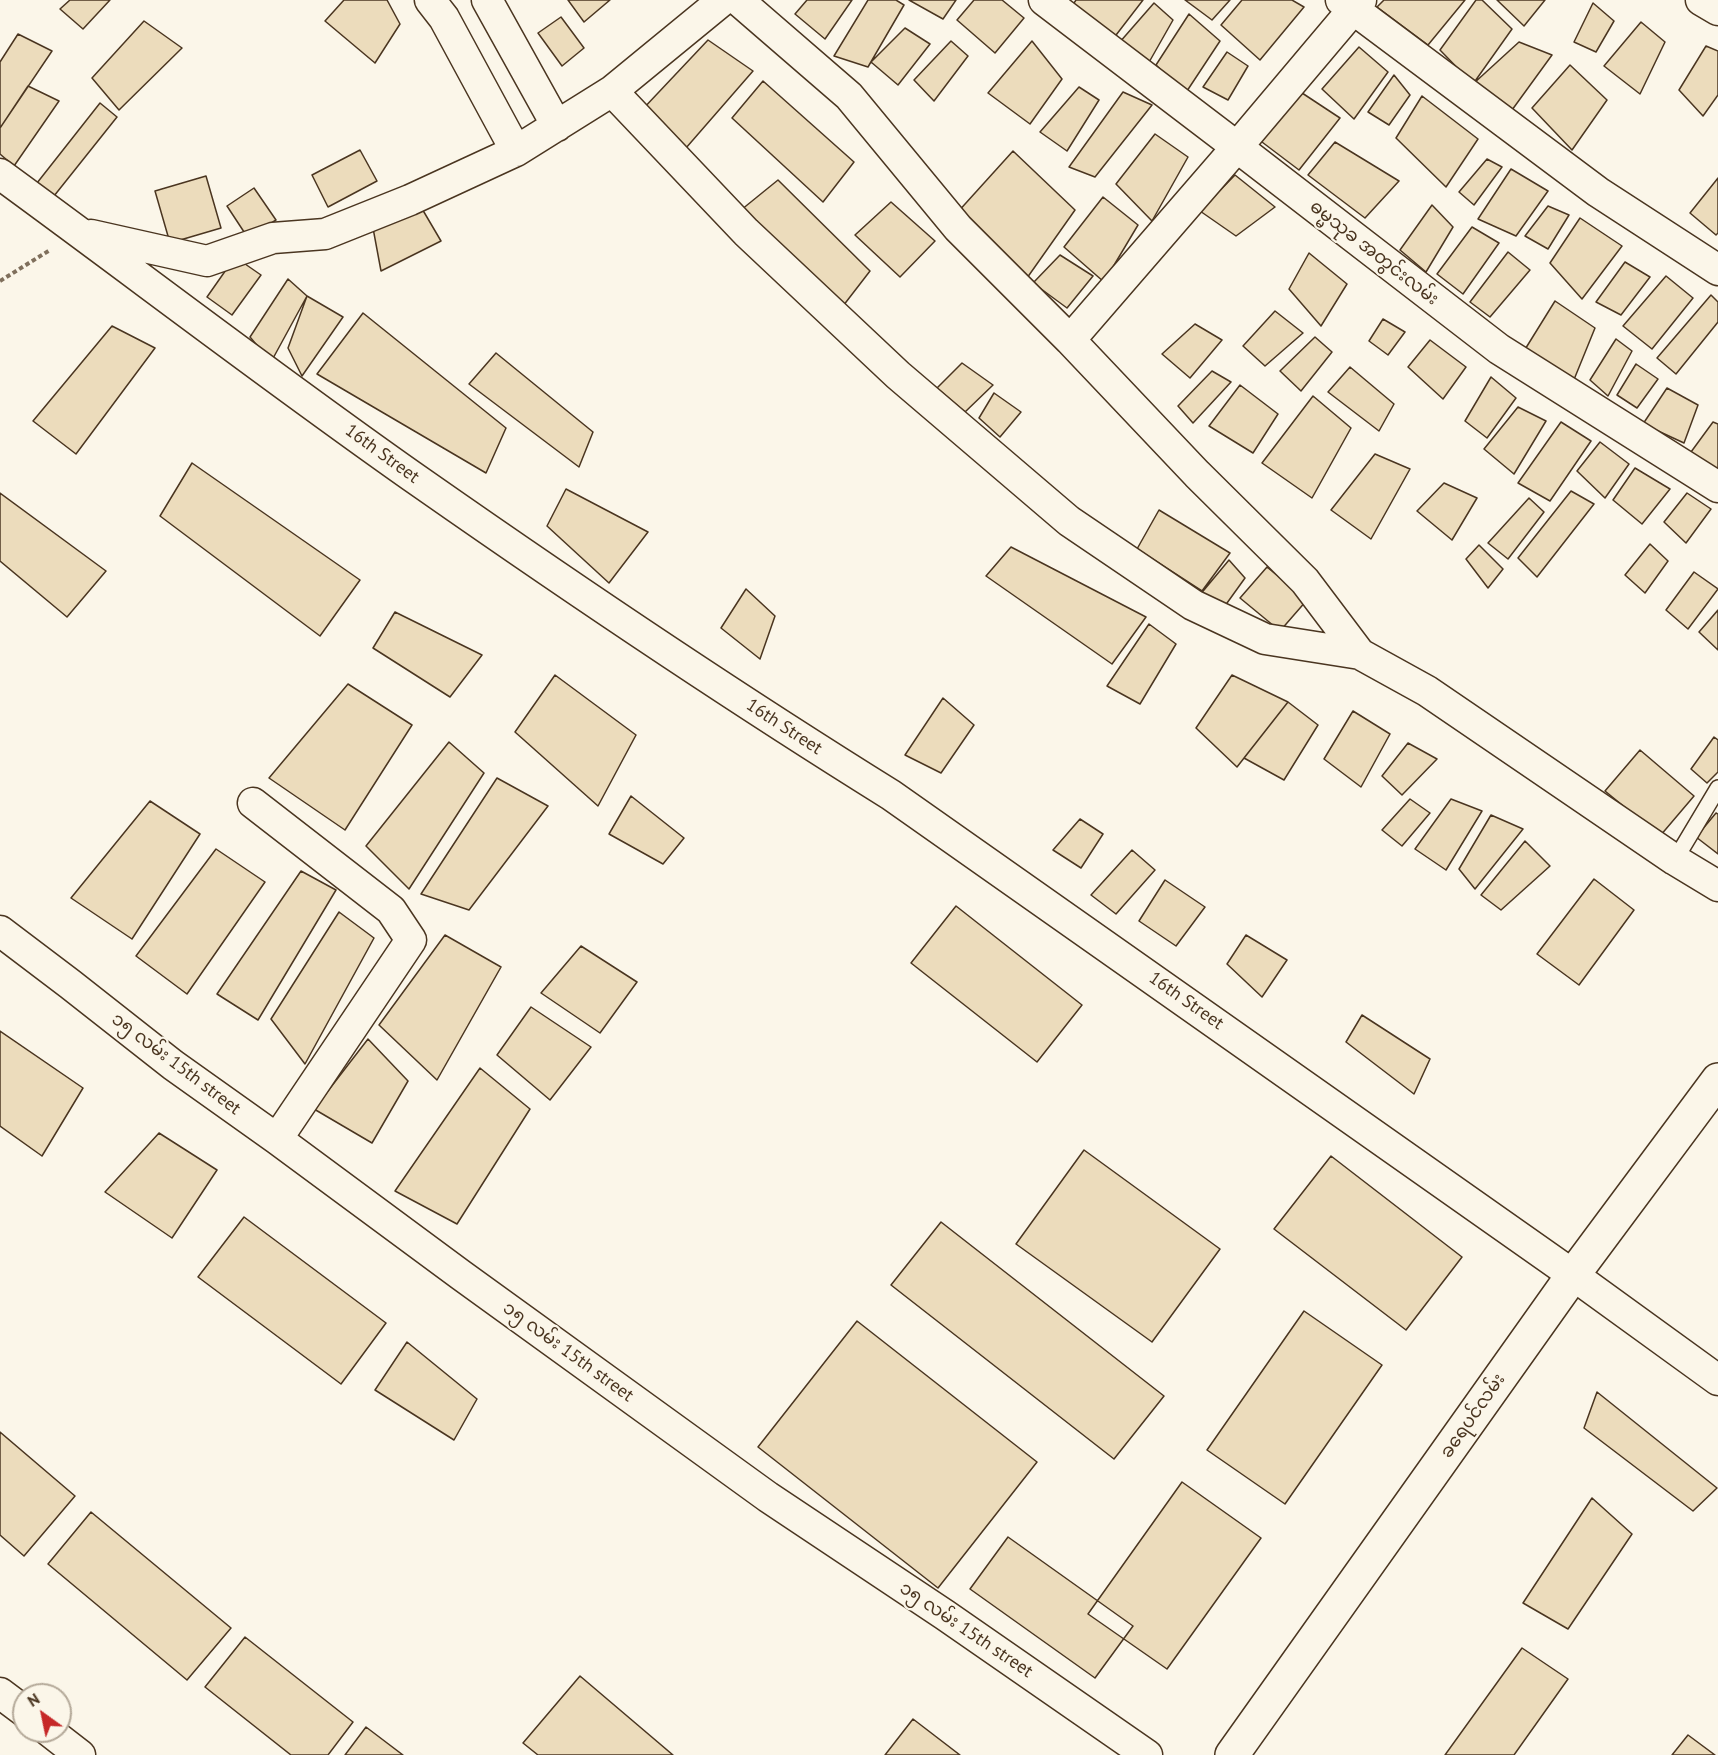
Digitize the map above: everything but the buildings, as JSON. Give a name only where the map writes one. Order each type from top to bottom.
[{"type":"main road","name":"ခရေပင်လမ်း","points":[[1232,1755],[1573,1275],[1718,1080]]},
{"type":"street","points":[[430,0],[444,18],[516,151]]},
{"type":"street","points":[[487,0],[557,126]]},
{"type":"street","points":[[80,232],[207,261],[273,238],[325,234],[410,200],[516,151],[612,91],[723,0]]},
{"type":"street","points":[[738,0],[849,96],[958,228],[1070,340],[1197,474],[1305,581],[1360,654]]},
{"type":"street","name":"ဓမ္မသုခ အတွင်းလမ်း","points":[[1044,0],[1499,349],[1718,487]]},
{"type":"street","points":[[1701,0],[1718,10]]},
{"type":"street","points":[[1070,340],[1238,147],[1351,3],[1598,192],[1718,270]]},
{"type":"street","points":[[612,91],[746,232],[830,312],[898,375],[1069,521],[1193,605],[1264,639],[1360,654],[1427,691],[1675,860],[1718,886]]},
{"type":"street","name":"16th Street","points":[[0,174],[422,483],[708,677],[891,795],[1573,1275],[1718,1380]]},
{"type":"street","points":[[253,803],[391,910],[411,940],[277,1139]]},
{"type":"street","name":"၁၅ လမ်း 15th street","points":[[0,931],[173,1065],[768,1497],[945,1615],[1147,1755]]},
{"type":"street","points":[[0,1693],[12,1702]]},
{"type":"street","points":[[64,1743],[80,1755]]},
{"type":"lane","points":[[1675,860],[1718,788]]},
{"type":"path","points":[[0,281],[80,232]]}]
